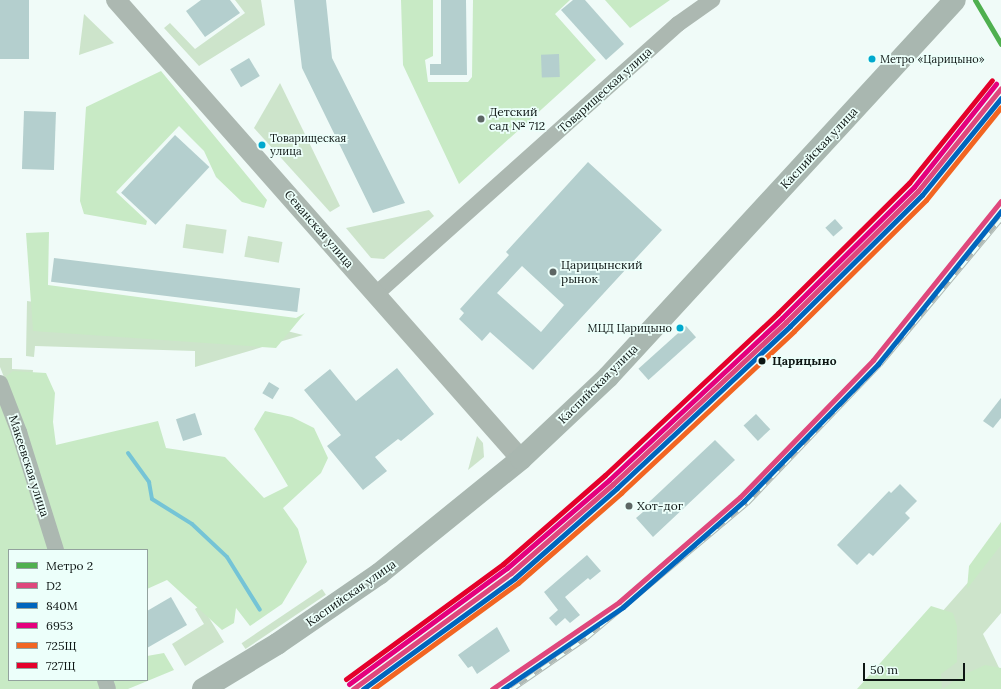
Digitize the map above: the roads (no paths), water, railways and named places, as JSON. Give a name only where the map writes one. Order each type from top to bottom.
[{"type":"main road","name":"Каспийская улица","points":[[203,689],[277,644],[379,574],[521,459],[608,377],[955,0]]},
{"type":"street","name":"Севанская улица","points":[[116,0],[521,459]]},
{"type":"street","name":"Товарищеская улица","points":[[376,294],[672,30],[709,1]]},
{"type":"street","name":"Макеевская улица","points":[[0,383],[19,432],[56,549]]},
{"type":"waterway","points":[[128,453],[149,482],[152,499],[192,524],[227,557],[260,610]]},
{"type":"railway","points":[[512,689],[586,638],[747,503],[880,364],[1001,219]]},
{"type":"metro line","name":"2","points":[[975,0],[1001,44]]},
{"type":"place","name":"Метро «Царицыно»","points":[[872,59]]},
{"type":"place","name":"Детский сад № 712","points":[[481,119]]},
{"type":"place","name":"Товарищеская улица","points":[[262,145]]},
{"type":"place","name":"Царицынский рынок","points":[[553,272]]},
{"type":"place","name":"МЦД Царицыно","points":[[680,328]]},
{"type":"place","name":"Царицыно","points":[[762,361]]},
{"type":"place","name":"Хот-дог","points":[[629,506]]}]
